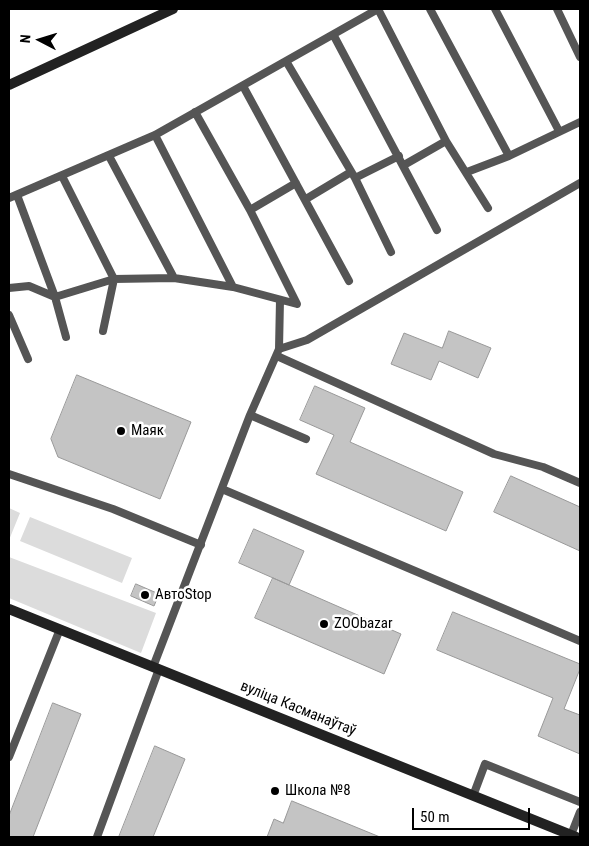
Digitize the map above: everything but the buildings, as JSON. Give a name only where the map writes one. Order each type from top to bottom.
[{"type":"street","points":[[9,85],[174,9]]},
{"type":"street","name":"вуліца Касманаўтаў","points":[[9,609],[573,836]]},
{"type":"lane","points":[[9,198],[155,135],[334,36],[378,9],[446,142],[467,172],[488,208]]},
{"type":"lane","points":[[430,9],[509,156]]},
{"type":"lane","points":[[495,9],[559,131]]},
{"type":"lane","points":[[557,9],[580,57]]},
{"type":"lane","points":[[334,36],[437,230]]},
{"type":"lane","points":[[286,61],[353,175],[391,252]]},
{"type":"lane","points":[[243,86],[349,281]]},
{"type":"lane","points":[[9,288],[29,286],[55,297],[114,279],[174,278],[233,287],[297,304],[250,210],[195,112]]},
{"type":"lane","points":[[467,172],[509,156],[580,122]]},
{"type":"lane","points":[[155,135],[233,287]]},
{"type":"lane","points":[[404,165],[446,142]]},
{"type":"lane","points":[[108,156],[174,278]]},
{"type":"lane","points":[[306,199],[353,175],[399,156]]},
{"type":"lane","points":[[62,176],[114,279],[103,331]]},
{"type":"lane","points":[[250,210],[296,183]]},
{"type":"lane","points":[[278,353],[307,340],[580,183]]},
{"type":"lane","points":[[17,195],[55,297],[66,338]]},
{"type":"lane","points":[[97,837],[201,545],[250,415],[278,353],[280,300]]},
{"type":"lane","points":[[9,315],[28,359]]},
{"type":"lane","points":[[278,353],[494,454],[543,467],[580,483]]},
{"type":"lane","points":[[250,415],[306,439]]},
{"type":"lane","points":[[9,474],[113,509],[201,545]]},
{"type":"lane","points":[[222,489],[580,641]]},
{"type":"lane","points":[[9,757],[60,629]]},
{"type":"lane","points":[[472,796],[485,764],[580,802]]},
{"type":"lane","points":[[573,836],[580,812]]},
{"type":"shaded area","points":[[9,508],[20,513],[9,540]]},
{"type":"shaded area","points":[[30,517],[132,558],[122,583],[20,541]]},
{"type":"shaded area","points":[[9,557],[156,613],[141,653],[9,598]]},
{"type":"place","name":"Маяк","points":[[121,431]]},
{"type":"place","name":"АвтоStop","points":[[145,595]]},
{"type":"place","name":"ZOObazar","points":[[324,624]]},
{"type":"place","name":"Школа №8","points":[[275,791]]}]
